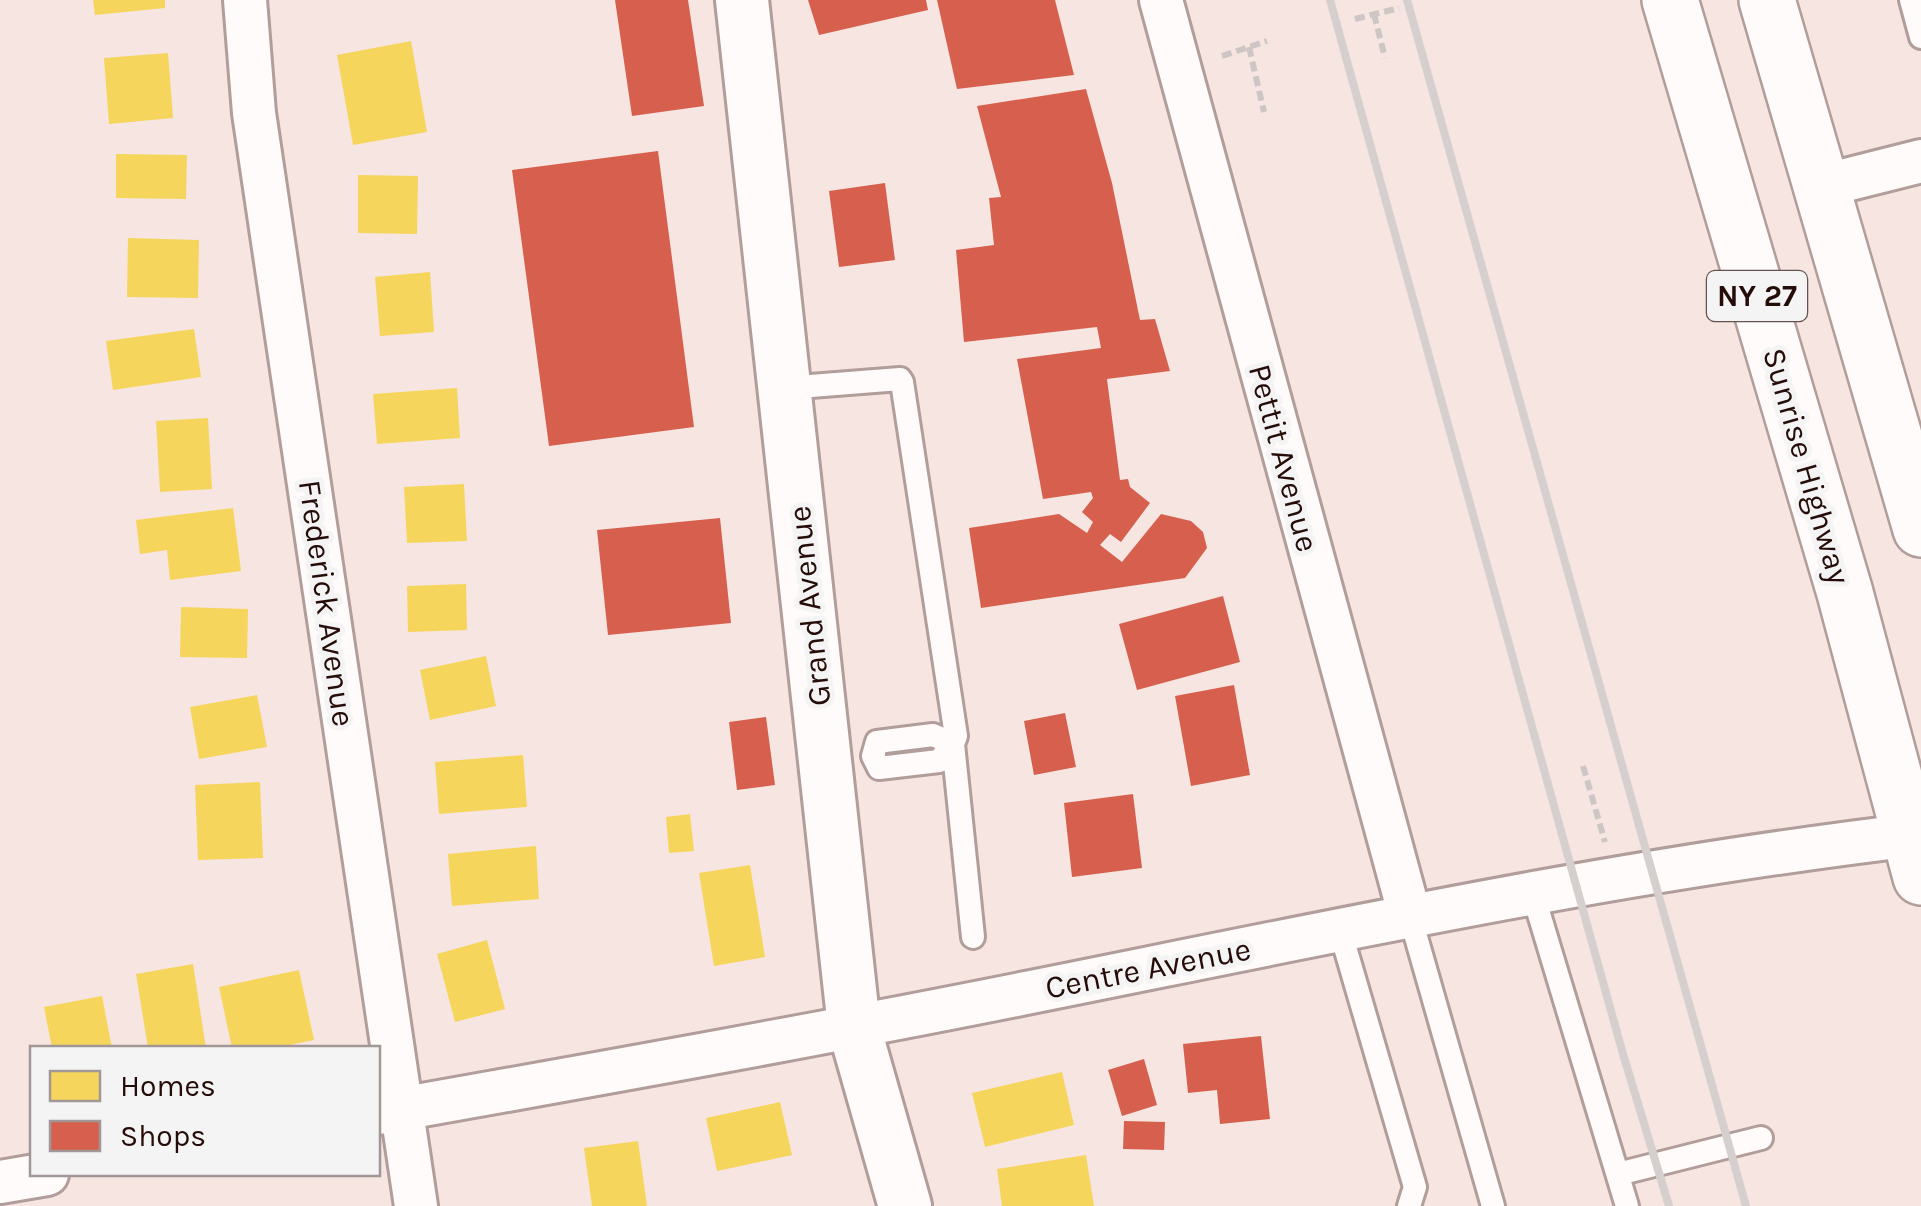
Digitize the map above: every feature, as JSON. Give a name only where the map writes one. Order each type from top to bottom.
[{"type":"highway","name":"Sunrise Highway","points":[[1670,0],[1917,849]]},
{"type":"highway","name":"NY 27","points":[[1767,0],[1917,499]]},
{"type":"street","name":"Frederick Avenue","points":[[246,0],[254,113],[390,1111],[416,1206]]},
{"type":"street","name":"Grand Avenue","points":[[742,0],[785,388],[849,758],[854,1027],[905,1206]]},
{"type":"street","name":"Pettit Avenue","points":[[1160,0],[1410,916]]},
{"type":"street","points":[[1822,186],[1921,161]]},
{"type":"street","name":"Centre Avenue","points":[[390,1111],[854,1027],[1410,916],[1759,854],[1917,849]]},
{"type":"street","points":[[0,1182],[35,1176]]},
{"type":"lane","points":[[1910,0],[1921,37]]},
{"type":"lane","points":[[785,388],[900,379],[902,382],[956,736],[939,761],[878,768],[849,758]]},
{"type":"lane","points":[[952,744],[973,937]]},
{"type":"lane","points":[[1532,894],[1627,1206]]},
{"type":"lane","points":[[1410,916],[1494,1206]]},
{"type":"lane","points":[[1340,930],[1416,1187],[1409,1206]]},
{"type":"lane","points":[[1618,1174],[1760,1138]]},
{"type":"path","points":[[1356,19],[1399,8]]},
{"type":"path","points":[[1374,14],[1384,58]]},
{"type":"path","points":[[1222,56],[1267,41]]},
{"type":"path","points":[[1249,47],[1264,112]]},
{"type":"path","points":[[1583,766],[1606,844]]},
{"type":"building: Homes","points":[[93,0],[165,0],[165,8],[95,15]]},
{"type":"building: Homes","points":[[411,41],[427,132],[353,145],[337,55]]},
{"type":"building: Homes","points":[[168,53],[173,118],[109,124],[104,58]]},
{"type":"building: Homes","points":[[116,154],[187,155],[186,199],[116,198]]},
{"type":"building: Homes","points":[[358,175],[418,176],[417,234],[358,233]]},
{"type":"building: Homes","points":[[128,238],[199,240],[198,298],[127,297]]},
{"type":"building: Homes","points":[[430,272],[434,332],[380,336],[375,277]]},
{"type":"building: Homes","points":[[194,329],[201,377],[113,390],[106,341]]},
{"type":"building: Homes","points":[[457,388],[460,438],[377,444],[373,394]]},
{"type":"building: Homes","points":[[208,418],[212,489],[160,492],[156,421]]},
{"type":"building: Homes","points":[[464,484],[467,541],[407,543],[404,487]]},
{"type":"building: Homes","points":[[233,508],[241,571],[170,580],[167,550],[140,554],[136,520]]},
{"type":"building: Homes","points":[[466,584],[467,630],[408,632],[407,586]]},
{"type":"building: Homes","points":[[181,607],[248,609],[247,658],[180,657]]},
{"type":"building: Homes","points":[[486,656],[496,706],[430,720],[420,670]]},
{"type":"building: Homes","points":[[257,695],[267,747],[199,759],[190,707]]},
{"type":"building: Homes","points":[[523,755],[527,807],[439,814],[435,762]]},
{"type":"building: Homes","points":[[260,782],[263,858],[198,860],[195,785]]},
{"type":"building: Homes","points":[[690,814],[694,851],[669,853],[666,817]]},
{"type":"building: Homes","points":[[536,846],[539,899],[452,906],[448,854]]},
{"type":"building: Homes","points":[[750,865],[765,957],[714,966],[699,873]]},
{"type":"building: Homes","points":[[487,940],[505,1009],[455,1022],[437,954]]},
{"type":"building: Homes","points":[[193,964],[206,1046],[148,1046],[136,974]]},
{"type":"building: Homes","points":[[299,970],[314,1040],[285,1046],[232,1046],[219,987]]},
{"type":"building: Homes","points":[[102,996],[112,1046],[52,1046],[44,1007]]},
{"type":"building: Homes","points":[[1062,1072],[1074,1125],[985,1147],[972,1093]]},
{"type":"building: Homes","points":[[780,1102],[792,1155],[717,1171],[706,1118]]},
{"type":"building: Homes","points":[[638,1141],[647,1206],[592,1206],[584,1148]]},
{"type":"building: Homes","points":[[1086,1155],[1094,1206],[1002,1206],[997,1169]]},
{"type":"building: Shops","points":[[615,0],[688,0],[704,106],[632,116]]},
{"type":"building: Shops","points":[[808,0],[926,0],[928,10],[819,35]]},
{"type":"building: Shops","points":[[937,0],[1055,0],[1074,75],[957,89]]},
{"type":"building: Shops","points":[[1086,89],[1112,183],[1140,320],[1155,319],[1170,371],[1107,379],[1120,480],[1128,479],[1130,487],[1150,503],[1121,542],[1110,534],[1100,545],[1122,562],[1161,514],[1191,521],[1203,532],[1207,548],[1185,578],[981,608],[969,528],[1059,514],[1087,533],[1093,522],[1082,512],[1093,498],[1091,492],[1043,499],[1017,359],[1101,348],[1097,327],[964,342],[956,250],[994,245],[989,198],[1001,197],[977,106]]},
{"type":"building: Shops","points":[[658,151],[694,427],[549,446],[512,170]]},
{"type":"building: Shops","points":[[885,183],[895,260],[839,267],[829,191]]},
{"type":"building: Shops","points":[[720,518],[731,623],[608,635],[597,530]]},
{"type":"building: Shops","points":[[1223,596],[1240,662],[1137,690],[1119,624]]},
{"type":"building: Shops","points":[[1234,685],[1250,775],[1191,786],[1175,696]]},
{"type":"building: Shops","points":[[1065,713],[1076,767],[1034,775],[1024,721]]},
{"type":"building: Shops","points":[[766,717],[775,785],[737,790],[729,722]]},
{"type":"building: Shops","points":[[1133,794],[1142,868],[1072,877],[1064,803]]},
{"type":"building: Shops","points":[[1261,1036],[1270,1119],[1220,1124],[1217,1090],[1188,1093],[1183,1044]]},
{"type":"building: Shops","points":[[1144,1059],[1157,1105],[1122,1116],[1108,1070]]},
{"type":"building: Shops","points":[[1124,1121],[1165,1122],[1164,1150],[1123,1149]]},
{"type":"railway","points":[[1330,0],[1623,1054],[1669,1206]]},
{"type":"railway","points":[[1407,0],[1746,1206]]}]
